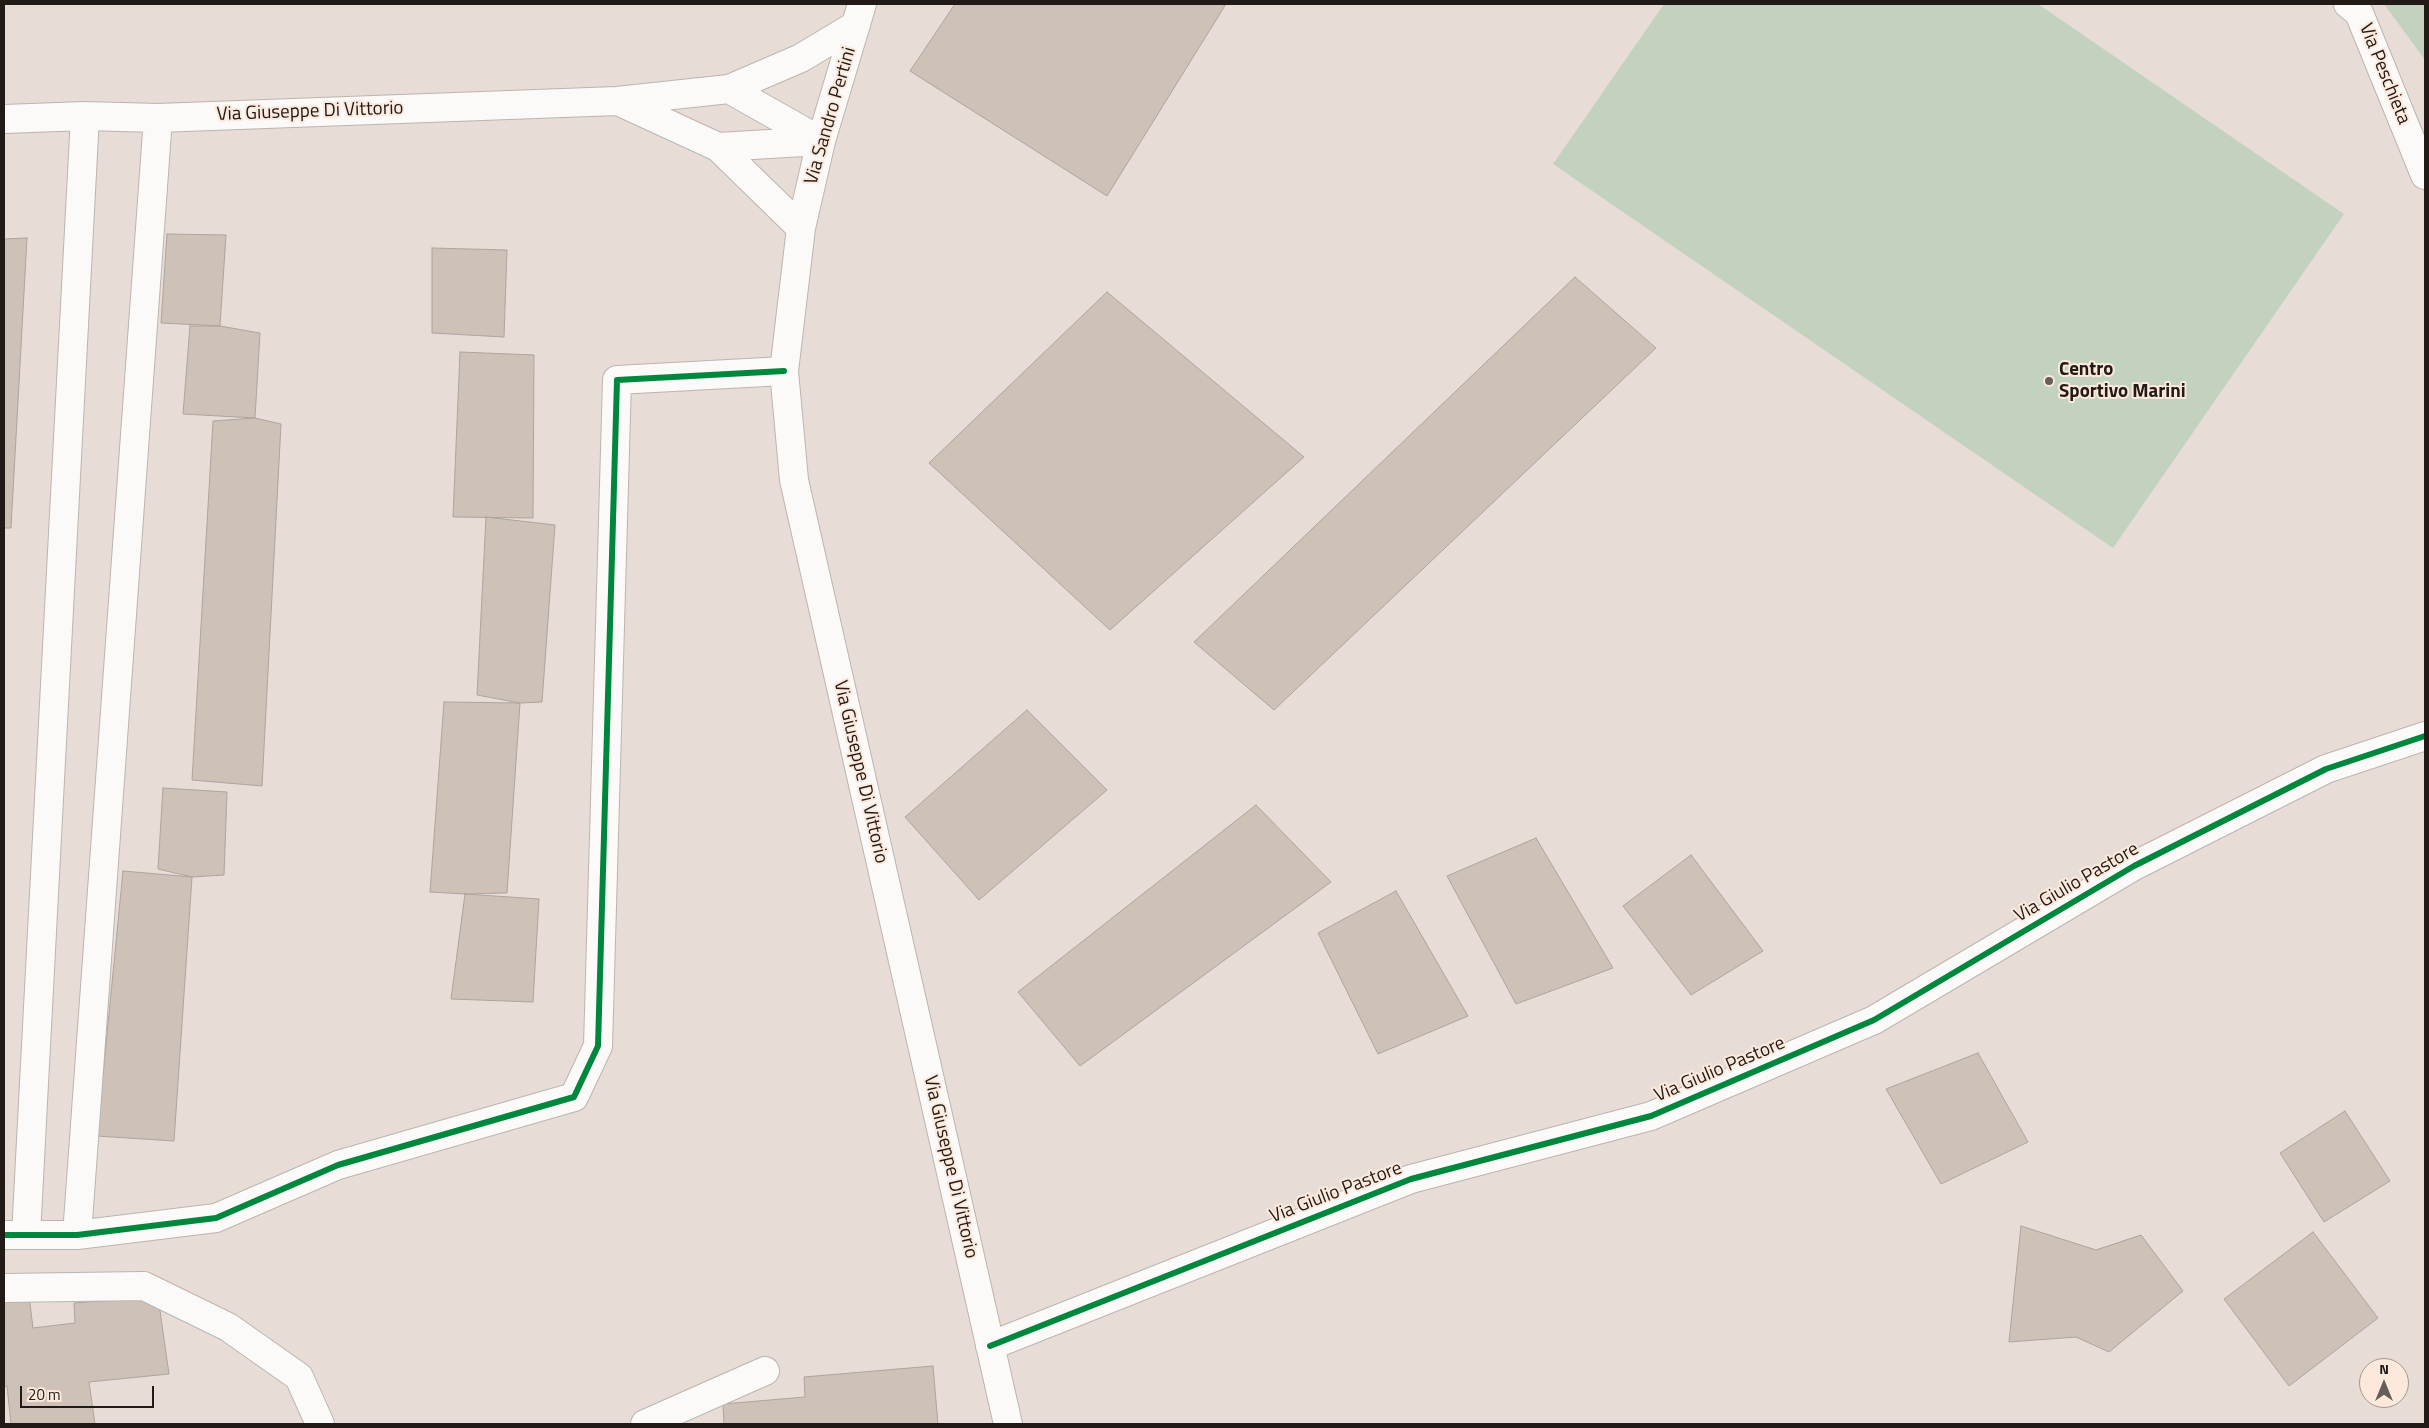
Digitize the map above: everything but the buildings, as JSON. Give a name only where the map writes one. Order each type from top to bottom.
[{"type":"street","name":"Via Peschieta","points":[[2348,4],[2359,13],[2425,175]]},
{"type":"street","name":"Via Giuseppe Di Vittorio","points":[[4,119],[86,116],[158,118],[617,101],[729,89],[801,58],[859,15]]},
{"type":"street","name":"Via Sandro Pertini","points":[[801,228],[821,141],[859,15]]},
{"type":"street","points":[[729,89],[821,141]]},
{"type":"street","name":"Via Giuseppe Di Vittorio","points":[[617,101],[718,148],[801,228],[784,371],[794,480],[1008,1424]]},
{"type":"street","points":[[86,116],[15,1235],[77,1235],[216,1218],[338,1165],[574,1097],[598,1046],[617,380],[784,371]]},
{"type":"street","points":[[77,1235],[158,118]]},
{"type":"street","name":"Via Giuseppe Di Vittorio","points":[[718,148],[821,141]]},
{"type":"street","name":"Via Giulio Pastore","points":[[990,1346],[1411,1179],[1651,1116],[1874,1020],[2134,866],[2326,770],[2425,736]]},
{"type":"street","points":[[4,1288],[144,1286],[228,1327],[299,1378],[320,1424]]},
{"type":"street","points":[[644,1424],[765,1371]]},
{"type":"green space","name":"Centro Sportivo Marini","points":[[1664,4],[2038,4],[2344,214],[2113,548],[1553,164]]},
{"type":"green space","points":[[2384,4],[2425,4],[2425,60]]},
{"type":"cycle path","points":[[4,1235],[77,1235],[216,1218],[338,1165],[574,1097],[598,1046],[617,380],[784,371]]},
{"type":"cycle path","points":[[990,1346],[1411,1179],[1651,1116],[1874,1020],[2134,866],[2326,769],[2425,736]]},
{"type":"place","name":"Centro Sportivo Marini","points":[[2049,381]]}]
